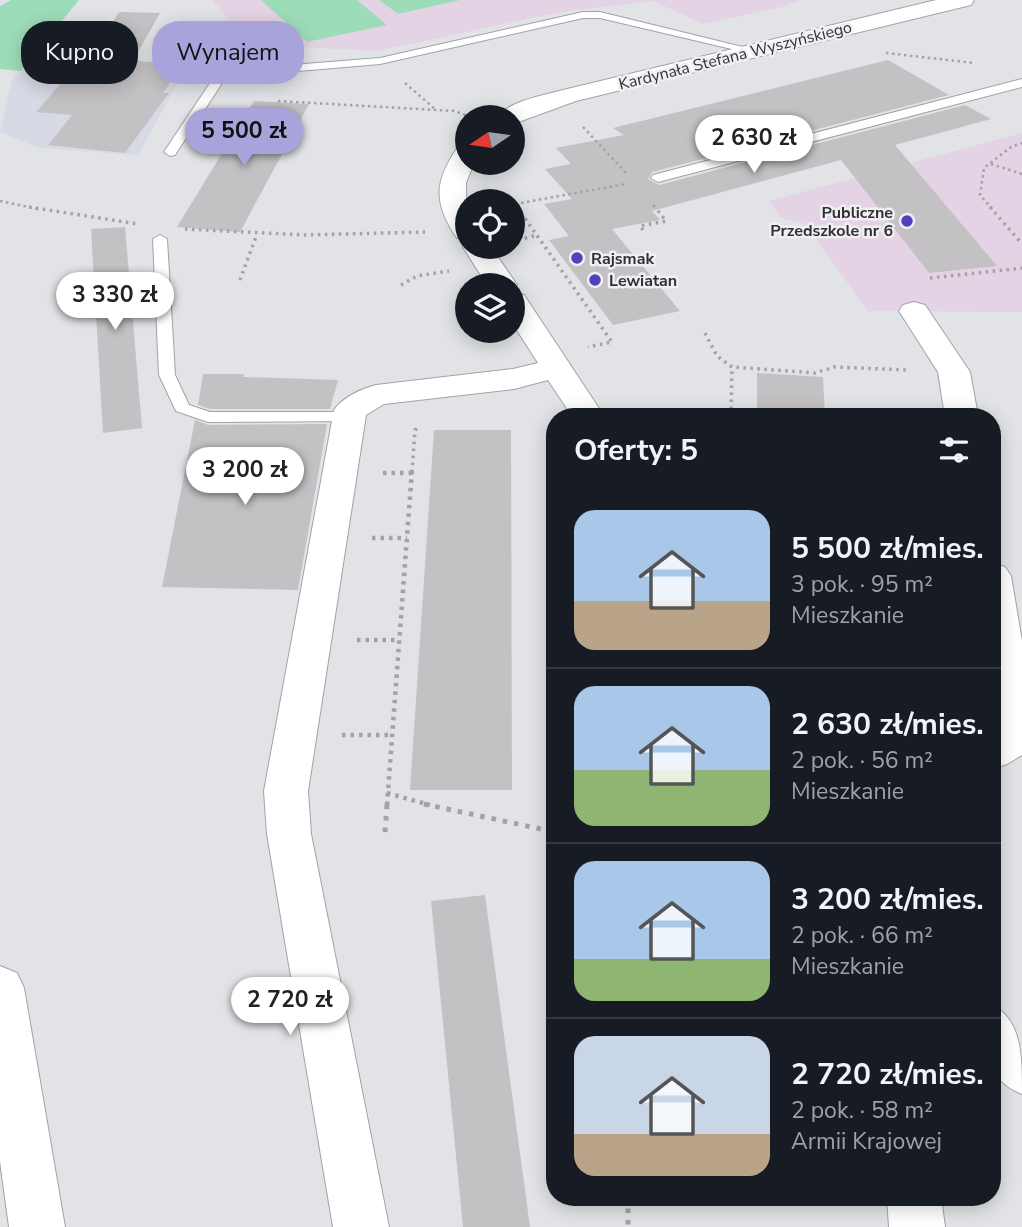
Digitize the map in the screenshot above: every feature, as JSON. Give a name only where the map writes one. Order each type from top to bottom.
[{"type":"street","name":"Kardynała Stefana Wyszyńskiego","points":[[525,110],[568,96],[963,0]]},
{"type":"street","points":[[455,175],[451,186],[451,204],[455,211]]},
{"type":"street","points":[[914,311],[954,372],[961,408]]},
{"type":"street","points":[[525,320],[583,408]]},
{"type":"street","points":[[362,1227],[289,834],[286,791],[350,410],[376,395],[513,379],[556,368]]},
{"type":"street","points":[[1001,633],[1014,715],[1014,739],[1001,747]]},
{"type":"street","points":[[0,988],[37,1227]]},
{"type":"street","points":[[1001,1040],[1022,1070]]},
{"type":"street","points":[[915,1206],[917,1227]]},
{"type":"lane","points":[[170,152],[222,74],[380,61],[583,15],[600,15],[753,51]]},
{"type":"lane","points":[[658,178],[1022,83]]},
{"type":"lane","points":[[160,239],[167,375],[182,408],[208,418],[349,417]]},
{"type":"path","points":[[274,101],[455,111]]},
{"type":"path","points":[[429,102],[436,110]]},
{"type":"path","points":[[582,126],[623,169]]},
{"type":"path","points":[[1021,240],[980,195],[984,168],[1011,147],[1022,143]]},
{"type":"path","points":[[990,163],[1022,174]]},
{"type":"path","points":[[587,347],[612,342],[515,204],[634,183]]},
{"type":"path","points":[[0,201],[74,216],[142,225]]},
{"type":"path","points":[[643,230],[640,226],[666,221],[649,201]]},
{"type":"path","points":[[182,228],[330,236],[430,232]]},
{"type":"path","points":[[240,280],[257,234]]},
{"type":"path","points":[[525,238],[537,235]]},
{"type":"path","points":[[920,279],[1022,268]]},
{"type":"path","points":[[401,285],[416,276],[454,271]]},
{"type":"path","points":[[705,333],[718,356],[732,367],[815,373],[834,367],[887,369]]},
{"type":"path","points":[[731,408],[732,367]]},
{"type":"path","points":[[385,832],[415,430],[426,422]]},
{"type":"path","points":[[387,793],[439,808],[546,830]]},
{"type":"path","points":[[628,1206],[628,1227]]},
{"type":"shaded area","points":[[212,0],[801,0],[782,7],[703,24],[653,1],[560,12],[377,51],[304,47],[304,21],[231,21]]},
{"type":"shaded area","points":[[138,61],[152,62],[152,84],[177,84],[138,155],[39,148],[0,132],[12,80],[21,70],[21,84],[138,84]]},
{"type":"shaded area","name":"Publiczne Przedszkole nr 6","points":[[1022,133],[1022,312],[868,311],[805,224],[781,218],[769,201]]},
{"type":"green space","points":[[11,0],[79,0],[62,21],[21,21],[20,71],[0,69],[0,6]]},
{"type":"green space","points":[[261,0],[357,0],[387,25],[307,42],[304,39],[304,21],[284,21]]},
{"type":"green space","points":[[379,0],[460,0],[398,14]]},
{"type":"building","points":[[119,12],[160,13],[156,21],[152,21],[152,27],[138,52],[138,21],[114,21]]},
{"type":"building","points":[[888,60],[949,95],[652,172],[648,179],[659,185],[965,105],[991,119],[895,145],[997,266],[929,273],[841,160],[652,211],[660,220],[612,229],[680,311],[613,325],[549,240],[569,236],[544,204],[572,199],[545,169],[571,164],[556,148],[624,135],[613,128]]},
{"type":"building","points":[[138,61],[152,62],[152,84],[169,84],[163,93],[169,93],[125,153],[48,145],[72,115],[36,112],[60,84],[138,84]]},
{"type":"building","points":[[254,101],[309,104],[240,232],[177,227]]},
{"type":"building","points":[[125,227],[142,428],[103,433],[91,229]]},
{"type":"building","points":[[757,373],[823,377],[825,408],[757,408]]},
{"type":"building","points":[[203,374],[338,380],[330,409],[210,409],[198,405]]},
{"type":"building","points":[[195,420],[208,425],[327,424],[298,590],[162,587]]},
{"type":"building","points":[[434,430],[511,430],[512,790],[410,790]]},
{"type":"building","points":[[485,895],[530,1227],[463,1227],[431,901]]},
{"type":"place","name":"Publiczne Przedszkole nr 6","points":[[907,221]]},
{"type":"place","name":"Rajsmak","points":[[577,258]]},
{"type":"place","name":"Lewiatan","points":[[595,280]]}]
